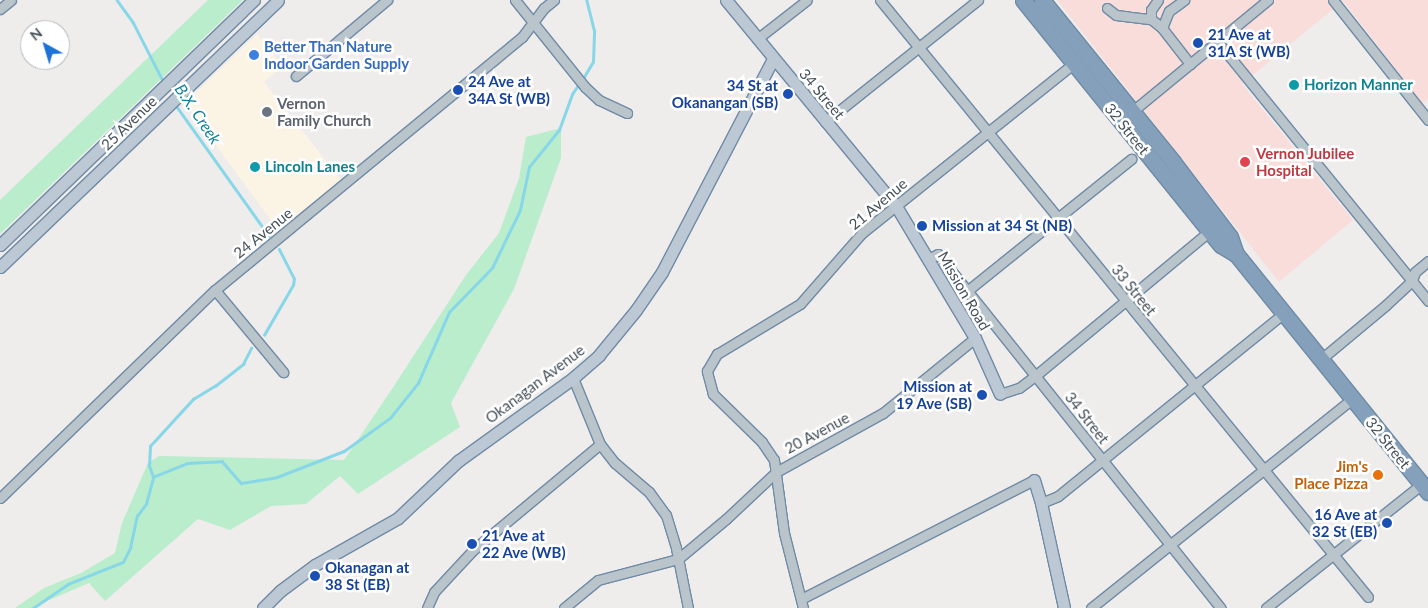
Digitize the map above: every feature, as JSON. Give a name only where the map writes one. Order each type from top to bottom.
[{"type":"highway","name":"32 Street","points":[[1023,0],[1074,62],[1126,116]]},
{"type":"highway","name":"32 Street","points":[[1042,0],[1126,116],[1214,227],[1221,245],[1236,254],[1425,488]]},
{"type":"street","points":[[0,9],[11,0]]},
{"type":"street","name":"25 Avenue","points":[[0,244],[254,0]]},
{"type":"street","name":"25 Avenue","points":[[0,267],[278,0]]},
{"type":"street","points":[[296,76],[388,0]]},
{"type":"street","points":[[515,0],[585,87],[599,100],[627,113]]},
{"type":"street","name":"24 Avenue","points":[[0,498],[215,290],[522,37],[544,8],[554,0]]},
{"type":"street","name":"34 Street","points":[[726,0],[896,206]]},
{"type":"street","points":[[758,39],[807,0]]},
{"type":"street","name":"33 Street","points":[[880,0],[1368,598]]},
{"type":"street","points":[[825,122],[978,0]]},
{"type":"street","points":[[1151,19],[1151,10],[1158,0]]},
{"type":"street","points":[[1162,28],[1169,11],[1184,0]]},
{"type":"street","points":[[1126,116],[1268,0]]},
{"type":"street","points":[[1333,0],[1428,120]]},
{"type":"street","points":[[1108,8],[1116,15],[1151,19],[1162,28],[1190,64]]},
{"type":"street","points":[[1217,42],[1428,301]]},
{"type":"street","name":"Okanagan Avenue","points":[[263,608],[315,565],[398,518],[458,460],[574,378],[598,355],[658,279],[773,58]]},
{"type":"street","name":"21 Avenue","points":[[776,472],[774,460],[762,442],[713,394],[707,371],[717,354],[800,304],[862,233],[1074,62]]},
{"type":"street","points":[[967,290],[1131,159]]},
{"type":"street","name":"Mission Road","points":[[896,206],[975,338],[1000,394]]},
{"type":"street","points":[[1000,394],[1019,388],[1035,376],[1214,227]]},
{"type":"street","name":"34 Street","points":[[928,258],[938,254],[1221,608]]},
{"type":"street","points":[[1320,360],[1386,305],[1412,281],[1415,272],[1428,261]]},
{"type":"street","points":[[215,290],[283,372]]},
{"type":"street","points":[[1041,503],[1058,496],[1283,314]]},
{"type":"street","name":"20 Avenue","points":[[678,559],[726,519],[776,472],[793,460],[883,413],[975,338]]},
{"type":"street","points":[[574,378],[600,444],[615,463],[649,492],[666,515],[678,559],[688,608]]},
{"type":"street","points":[[1091,608],[1352,399]]},
{"type":"street","points":[[427,608],[434,592],[473,550],[600,444]]},
{"type":"street","points":[[776,472],[784,533],[802,603],[872,564],[1034,480],[1041,503],[1064,608]]},
{"type":"street","points":[[1266,608],[1333,554],[1425,488]]},
{"type":"street","points":[[564,608],[598,580],[678,559]]},
{"type":"shaded area","name":"Vernon Jubilee Hospital","points":[[1057,0],[1428,0],[1428,99],[1423,104],[1343,1],[1242,84],[1353,220],[1279,282]]},
{"type":"shaded area","points":[[257,34],[283,66],[264,82],[341,180],[278,230],[185,103]]},
{"type":"green space","points":[[208,0],[243,0],[0,234],[0,200]]},
{"type":"green space","points":[[561,128],[561,158],[514,289],[451,403],[460,427],[358,494],[340,476],[306,504],[271,506],[230,530],[198,519],[105,601],[89,583],[47,601],[37,608],[15,608],[44,588],[81,573],[115,553],[122,523],[148,463],[159,456],[344,460],[466,275],[499,233],[519,178],[526,137]]},
{"type":"waterway","name":"B.X. Creek","points":[[117,0],[133,22],[163,81]]},
{"type":"waterway","points":[[582,80],[593,62],[594,31],[586,0]]},
{"type":"waterway","points":[[153,477],[187,463],[222,461],[241,483],[277,477],[344,451],[390,418],[418,383],[449,312],[492,268],[520,210],[529,167],[559,130],[572,94],[579,84]]},
{"type":"waterway","name":"B.X. Creek","points":[[175,104],[269,236]]},
{"type":"waterway","name":"B.X. Creek","points":[[264,335],[293,285],[294,279],[279,250]]},
{"type":"waterway","name":"B.X. Creek","points":[[153,477],[149,466],[150,446],[193,399],[215,386],[243,364],[251,348]]},
{"type":"waterway","points":[[33,608],[68,584],[123,562],[130,548],[137,516],[146,504],[153,477]]},
{"type":"place","name":"21 Ave at 31A St (WB)","points":[[1198,43]]},
{"type":"place","name":"Better Than Nature Indoor Garden Supply","points":[[254,55]]},
{"type":"place","name":"Horizon Manner","points":[[1294,85]]},
{"type":"place","name":"24 Ave at 34A St (WB)","points":[[458,90]]},
{"type":"place","name":"34 St at Okanangan (SB)","points":[[788,94]]},
{"type":"place","name":"Vernon Family Church","points":[[267,112]]},
{"type":"place","name":"Vernon Jubilee Hospital","points":[[1245,162]]},
{"type":"place","name":"Lincoln Lanes","points":[[255,167]]},
{"type":"place","name":"Mission at 34 St (NB)","points":[[922,226]]},
{"type":"place","name":"Mission at 19 Ave (SB)","points":[[982,395]]},
{"type":"place","name":"Jim's Place Pizza","points":[[1378,475]]},
{"type":"place","name":"16 Ave at 32 St (EB)","points":[[1387,523]]},
{"type":"place","name":"21 Ave at 22 Ave (WB)","points":[[472,544]]},
{"type":"place","name":"Okanagan at 38 St (EB)","points":[[315,576]]}]
